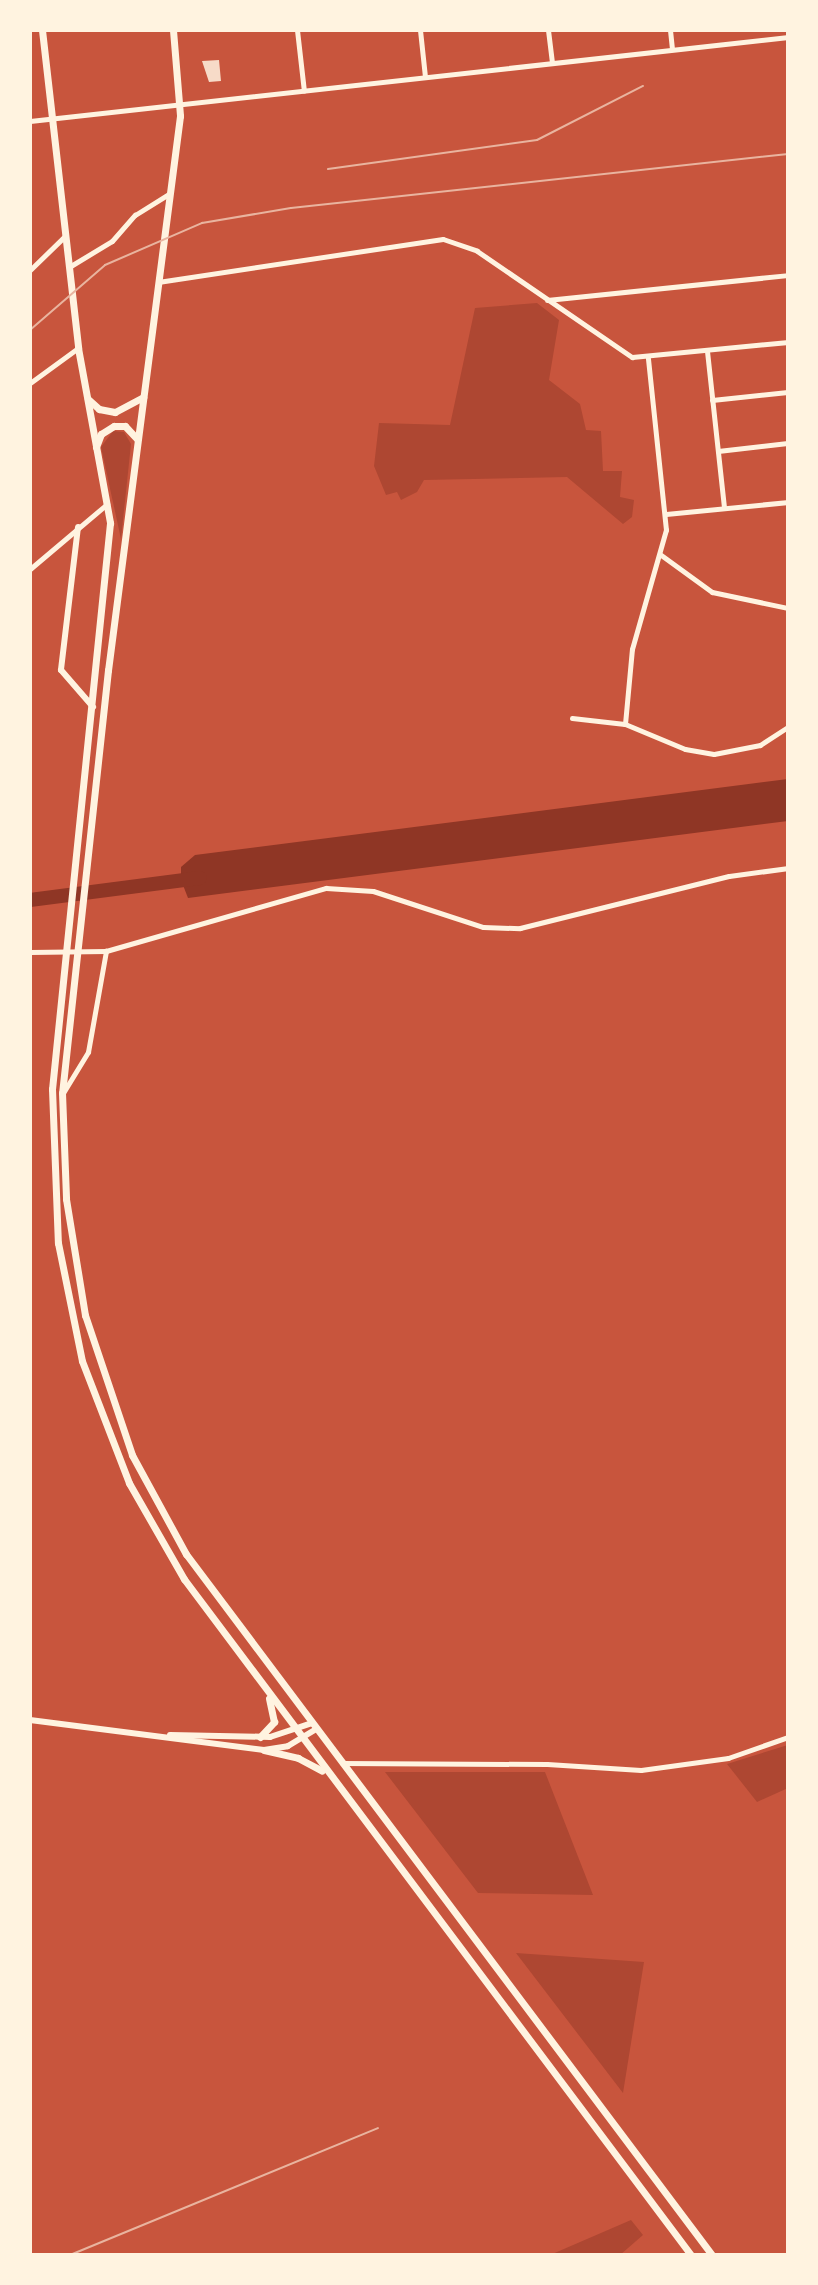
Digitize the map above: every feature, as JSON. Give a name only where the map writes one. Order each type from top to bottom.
[{"type":"main road","points":[[42,30],[78,348],[110,534],[93,707],[61,966],[52,1162],[62,1268],[79,1348],[141,1507],[184,1579],[691,2255]]},
{"type":"main road","points":[[173,30],[180,106],[108,670],[73,967],[62,1093],[63,1172],[75,1271],[117,1417],[176,1538],[712,2255]]},
{"type":"main road","points":[[85,394],[107,411],[121,410],[143,397]]},
{"type":"main road","points":[[96,449],[101,434],[114,426],[130,429],[138,441]]},
{"type":"main road","points":[[260,1737],[271,1729],[274,1714],[263,1687]]},
{"type":"main road","points":[[264,1750],[298,1758],[328,1775]]},
{"type":"street","points":[[297,30],[304,91]]},
{"type":"street","points":[[420,30],[425,77]]},
{"type":"street","points":[[548,30],[552,63]]},
{"type":"street","points":[[670,30],[672,49]]},
{"type":"street","points":[[30,121],[788,37]]},
{"type":"street","points":[[69,267],[106,245],[135,215],[168,194]]},
{"type":"street","points":[[30,270],[66,235]]},
{"type":"street","points":[[157,283],[415,241],[458,242],[632,357],[648,358],[788,342]]},
{"type":"street","points":[[546,300],[788,275]]},
{"type":"street","points":[[30,383],[78,348]]},
{"type":"street","points":[[707,351],[724,507]]},
{"type":"street","points":[[625,724],[632,649],[661,555],[666,514],[648,358]]},
{"type":"street","points":[[712,400],[788,392]]},
{"type":"street","points":[[718,451],[788,443]]},
{"type":"street","points":[[666,514],[788,502]]},
{"type":"street","points":[[30,569],[107,504]]},
{"type":"street","points":[[78,527],[61,670],[93,707]]},
{"type":"street","points":[[661,555],[712,592],[788,608]]},
{"type":"street","points":[[572,718],[625,724],[685,749],[714,754],[760,745],[788,727]]},
{"type":"street","points":[[30,952],[106,951],[326,888],[373,891],[483,927],[520,928],[729,876],[788,868]]},
{"type":"street","points":[[62,1093],[88,1052],[106,951]]},
{"type":"street","points":[[30,1720],[264,1750],[302,1740],[314,1726]]},
{"type":"street","points":[[166,1736],[260,1737],[314,1726]]},
{"type":"street","points":[[342,1763],[547,1764],[641,1770],[728,1758],[788,1737]]},
{"type":"shaded area","points":[[537,303],[559,320],[549,380],[580,404],[586,430],[601,431],[603,471],[622,471],[620,497],[634,500],[632,517],[623,524],[567,477],[424,480],[417,492],[401,500],[397,492],[386,495],[374,466],[379,423],[450,425],[475,308]]},
{"type":"shaded area","points":[[113,431],[124,432],[131,444],[121,539],[101,447]]},
{"type":"shaded area","points":[[788,779],[788,821],[188,898],[181,880],[181,867],[195,855]]},
{"type":"shaded area","points":[[788,1745],[788,1788],[757,1802],[727,1764]]},
{"type":"shaded area","points":[[385,1772],[545,1772],[593,1895],[478,1893]]},
{"type":"shaded area","points":[[516,1953],[644,1962],[623,2093]]},
{"type":"shaded area","points":[[631,2220],[643,2235],[620,2255],[550,2255]]},
{"type":"building","points":[[219,60],[221,81],[209,82],[202,61]]},
{"type":"waterway","points":[[30,900],[200,878]]},
{"type":"railway","points":[[328,169],[537,140],[643,86]]},
{"type":"railway","points":[[30,330],[105,265],[202,223],[291,208],[788,154]]},
{"type":"railway","points":[[70,2255],[378,2128]]}]
